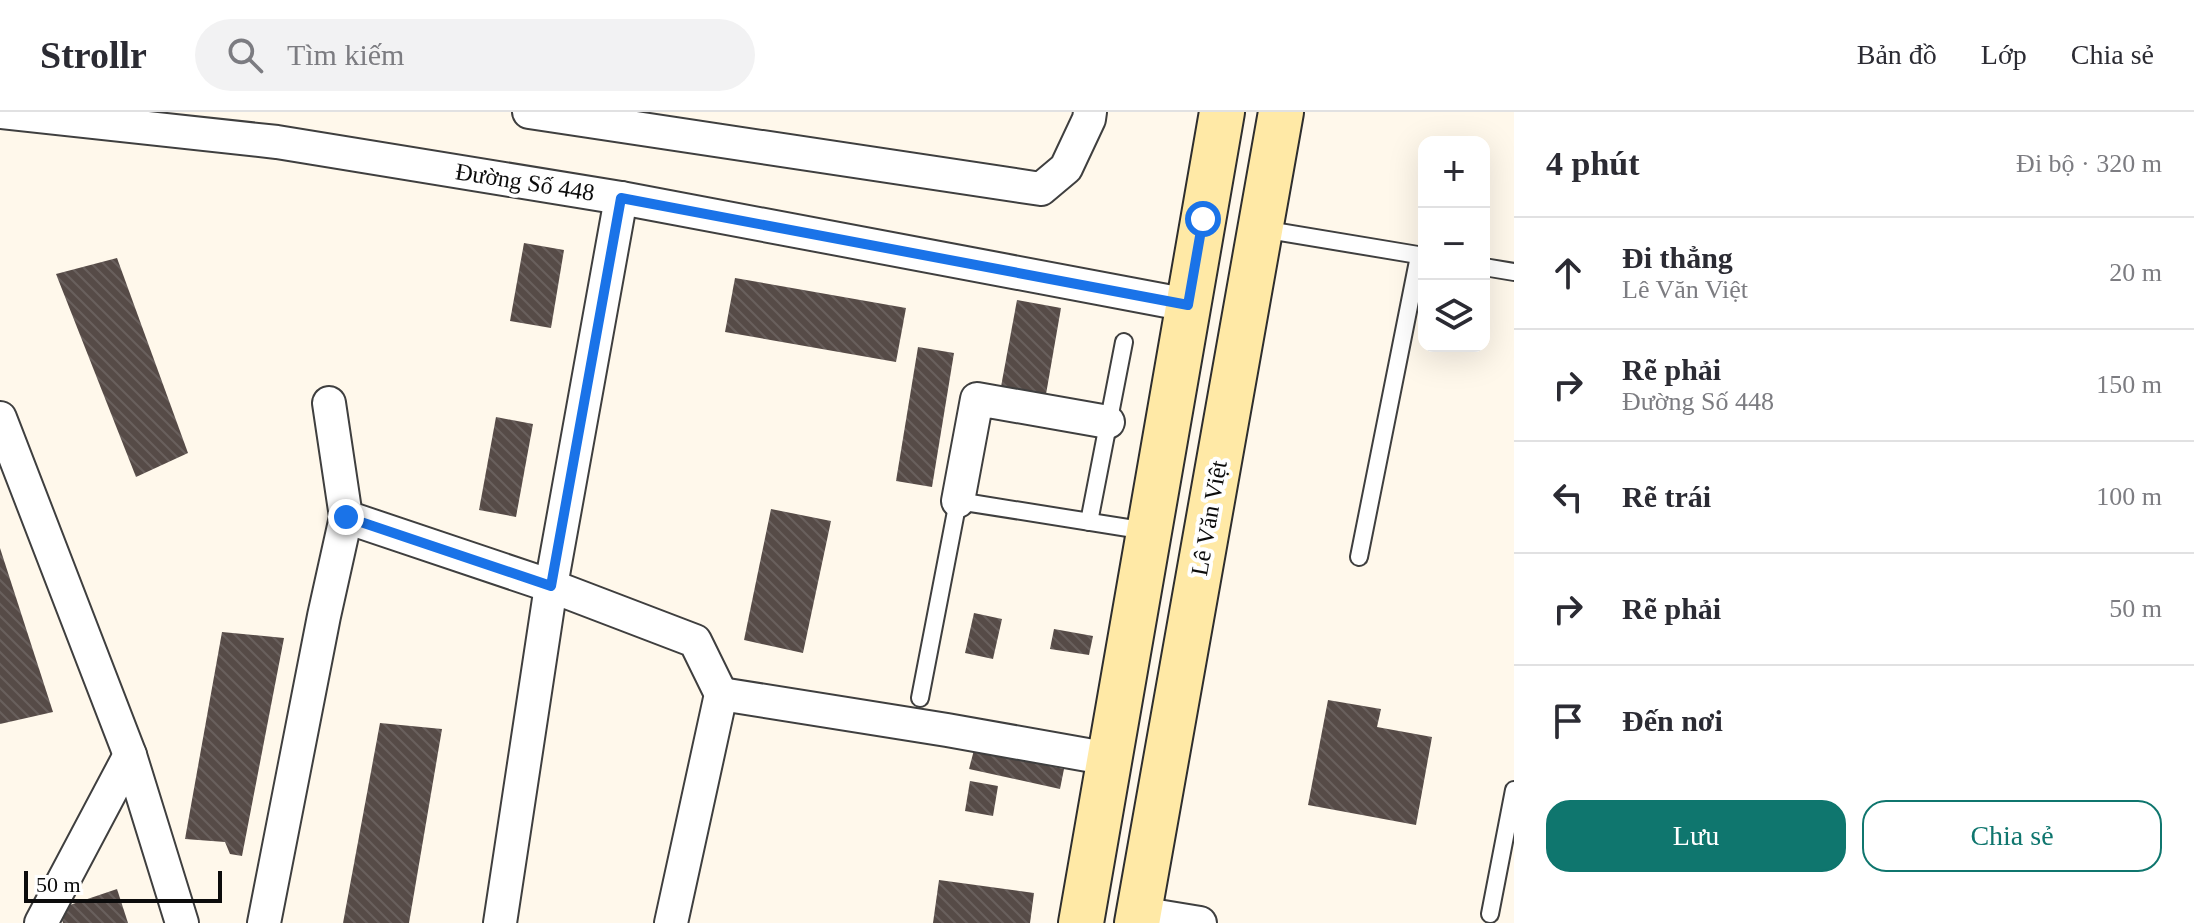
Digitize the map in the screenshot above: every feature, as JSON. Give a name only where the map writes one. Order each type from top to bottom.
[{"type":"main road","points":[[1138,918],[1083,913],[1222,112]]},
{"type":"main road","name":"Lê Văn Việt","points":[[1138,918],[1281,112]]},
{"type":"main road","points":[[1203,219],[1260,228]]},
{"type":"main road","points":[[1188,305],[1245,316]]},
{"type":"street","name":"Đường Số 448","points":[[0,112],[277,142],[621,198],[1188,305]]},
{"type":"street","points":[[529,112],[1041,189],[1066,168],[1090,112]]},
{"type":"street","points":[[500,923],[551,586],[621,198]]},
{"type":"street","points":[[958,501],[979,386],[1108,422]]},
{"type":"street","points":[[264,923],[346,517],[329,403]]},
{"type":"street","points":[[0,418],[130,755],[182,923]]},
{"type":"street","points":[[346,517],[551,586],[695,641],[721,694],[671,923]]},
{"type":"street","points":[[721,694],[1110,759]]},
{"type":"street","points":[[41,923],[130,755]]},
{"type":"street","points":[[1138,918],[1200,923]]},
{"type":"lane","points":[[1260,228],[1418,255]]},
{"type":"lane","points":[[1490,268],[1514,272]]},
{"type":"lane","points":[[1359,557],[1418,275]]},
{"type":"lane","points":[[1089,522],[1124,342]]},
{"type":"lane","points":[[920,698],[958,501],[1149,531]]},
{"type":"lane","points":[[1490,914],[1514,790]]},
{"type":"building","points":[[524,243],[564,250],[551,328],[510,321]]},
{"type":"building","points":[[117,258],[188,453],[136,477],[56,274]]},
{"type":"building","points":[[735,278],[906,308],[896,362],[725,332]]},
{"type":"building","points":[[1017,300],[1061,308],[1045,400],[1000,392]]},
{"type":"building","points":[[918,347],[954,353],[932,487],[896,481]]},
{"type":"building","points":[[496,417],[533,424],[516,517],[479,510]]},
{"type":"building","points":[[771,509],[831,521],[803,653],[744,640]]},
{"type":"building","points":[[0,548],[53,712],[0,724]]},
{"type":"building","points":[[974,613],[1002,619],[993,659],[965,653]]},
{"type":"building","points":[[1054,629],[1093,636],[1089,655],[1050,649]]},
{"type":"building","points":[[222,632],[284,638],[242,856],[230,854],[225,842],[185,839]]},
{"type":"building","points":[[1328,700],[1381,709],[1377,727],[1432,737],[1416,825],[1308,805]]},
{"type":"building","points":[[380,723],[442,729],[409,923],[343,923]]},
{"type":"building","points":[[974,750],[1064,769],[1060,789],[969,769]]},
{"type":"building","points":[[970,781],[998,786],[993,816],[965,811]]},
{"type":"building","points":[[939,880],[1034,893],[1030,923],[933,923]]},
{"type":"building","points":[[117,889],[128,923],[63,923],[58,909]]},
{"type":"route","points":[[346,517],[551,586],[621,198],[1188,305],[1203,219]]}]
